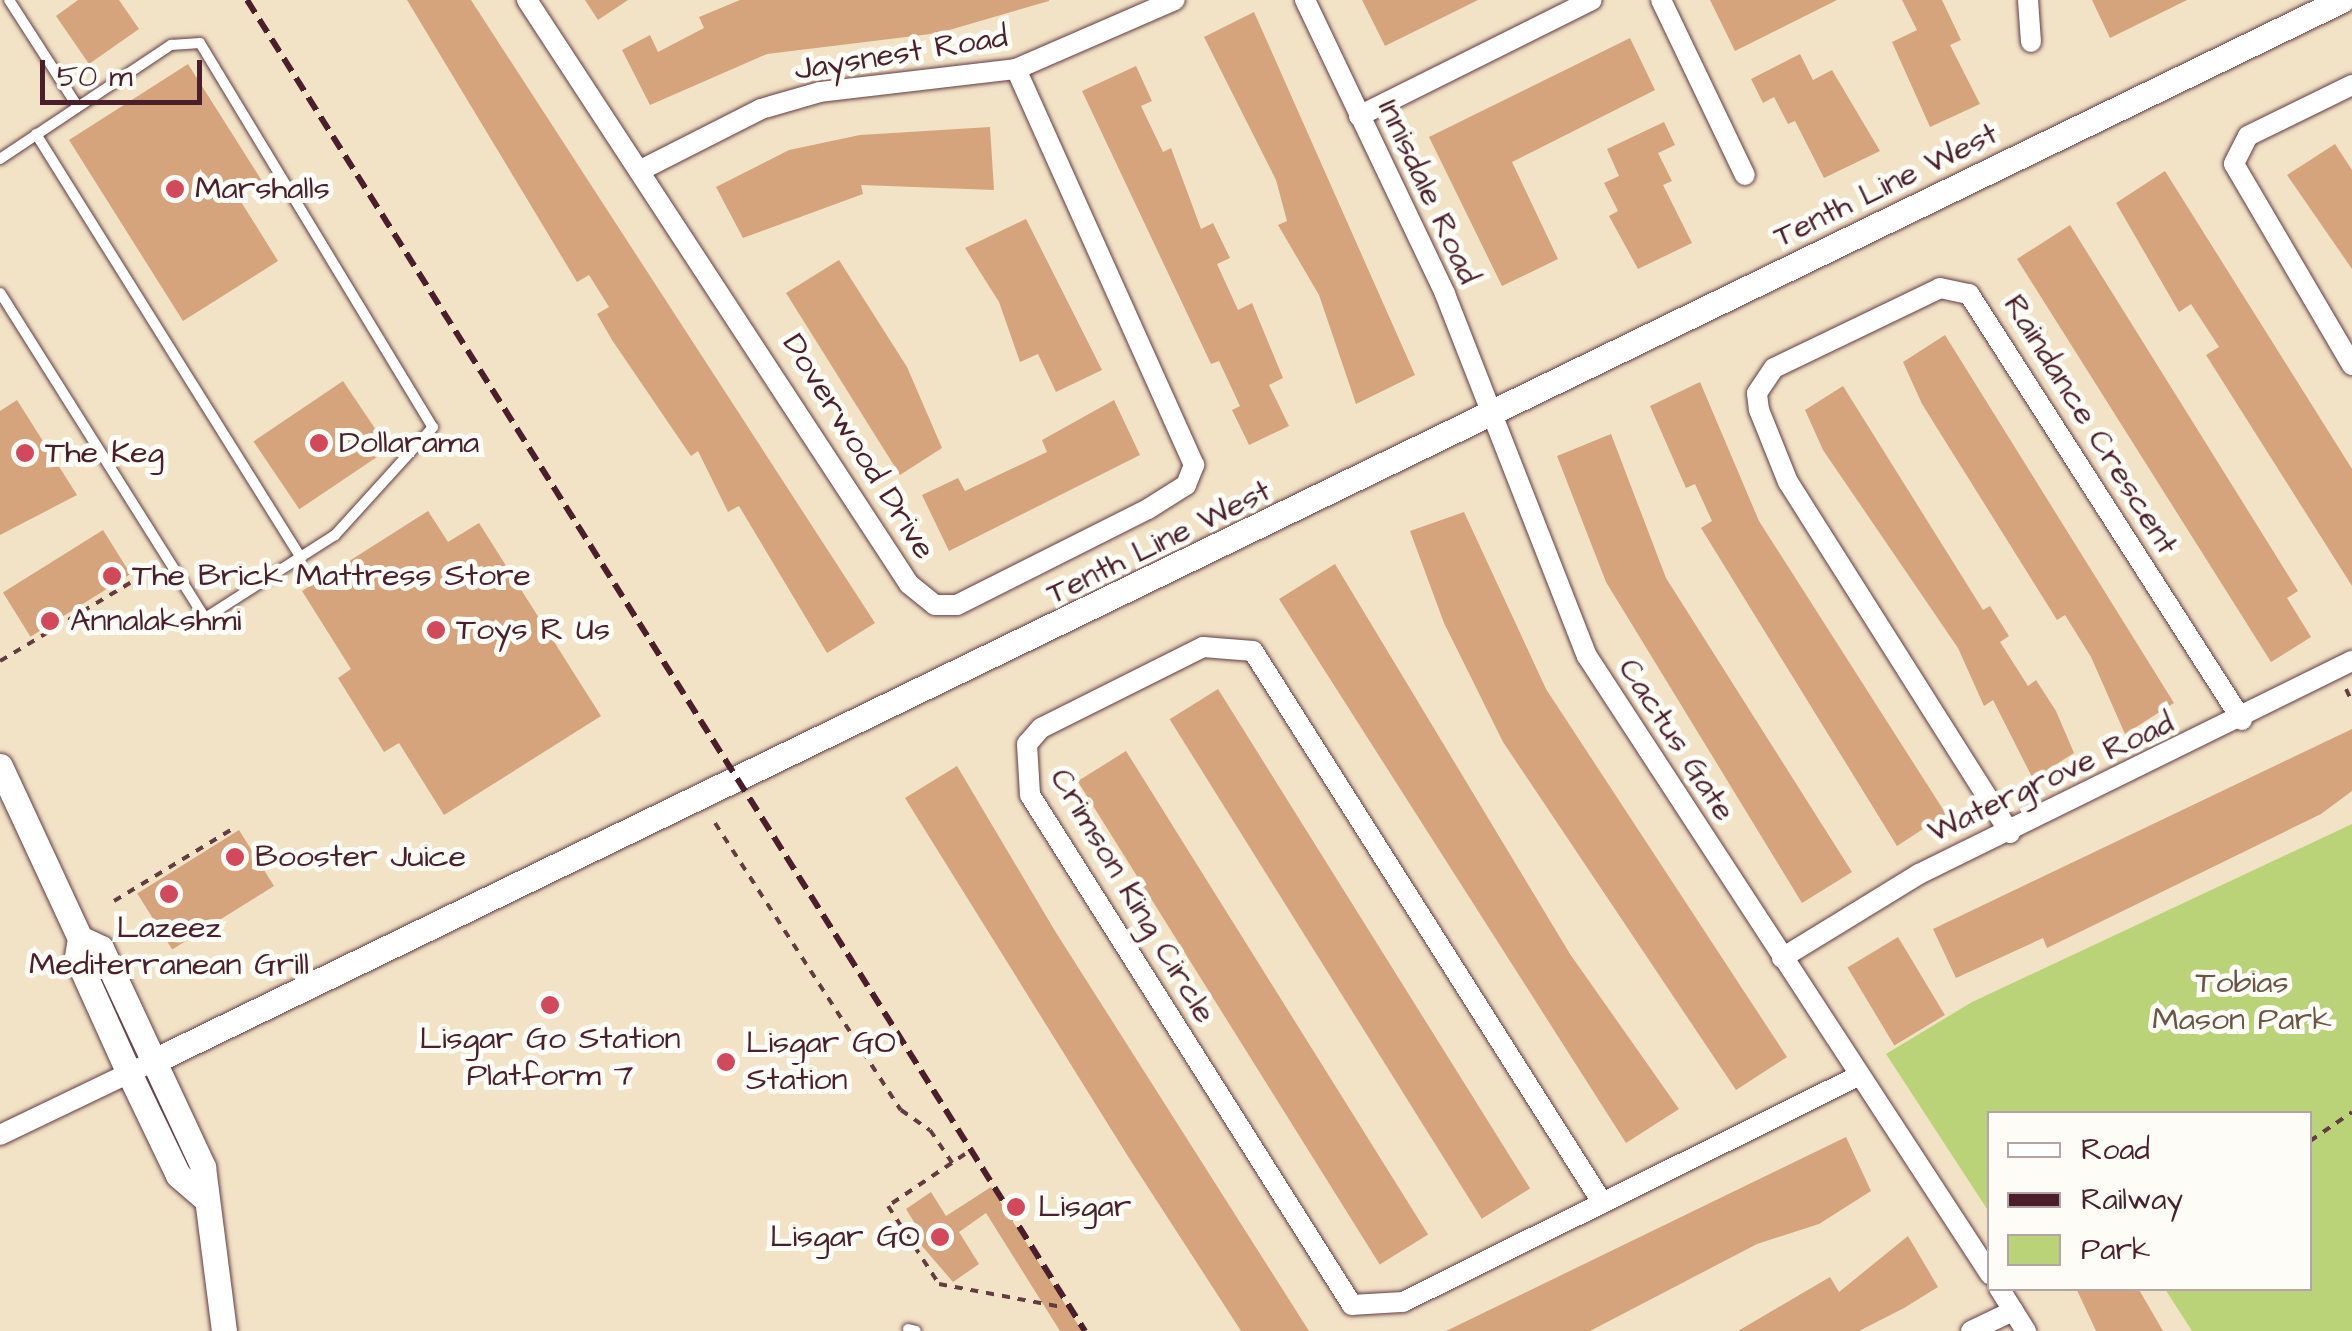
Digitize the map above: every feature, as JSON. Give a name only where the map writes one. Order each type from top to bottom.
[{"type":"street","name":"Doverwood Drive","points":[[527,0],[918,596],[957,605],[1148,510],[1186,485],[1194,465],[1016,68]]},
{"type":"street","name":"Jaysnest Road","points":[[639,171],[761,109],[820,92],[1016,68],[1175,0]]},
{"type":"street","name":"Innisdale Road","points":[[1305,0],[1444,294],[1486,414]]},
{"type":"street","points":[[1359,116],[1592,0]]},
{"type":"street","points":[[1661,0],[1745,176]]},
{"type":"street","points":[[2028,0],[2031,42]]},
{"type":"street","name":"Tenth Line West","points":[[0,1135],[741,784],[1486,414],[2342,0]]},
{"type":"street","points":[[2352,85],[2248,136],[2234,164],[2352,365]]},
{"type":"street","name":"Raindance Crescent","points":[[2010,833],[1788,482],[1759,410],[1757,394],[1774,368],[1940,288],[1980,305],[2242,720]]},
{"type":"street","name":"Cactus Gate","points":[[1486,414],[1587,656],[1987,1269]]},
{"type":"street","name":"Crimson King Circle","points":[[1203,647],[1254,651],[1602,1202],[1403,1302],[1352,1305],[1030,796],[1026,744],[1203,647]]},
{"type":"street","name":"Watergrove Road","points":[[1782,958],[1919,874],[2242,720],[2352,662]]},
{"type":"street","points":[[0,766],[80,938],[77,958],[129,1073],[178,1176],[203,1197]]},
{"type":"street","points":[[80,938],[101,948],[158,1059],[203,1167],[203,1197],[224,1331]]},
{"type":"street","points":[[1602,1202],[1860,1075]]},
{"type":"street","points":[[2001,1291],[2026,1331]]},
{"type":"street","points":[[1971,1331],[2013,1311]]},
{"type":"lane","points":[[9,0],[78,107]]},
{"type":"lane","points":[[0,159],[172,45],[200,42],[416,388],[433,426],[378,494],[301,558],[205,618],[0,293]]},
{"type":"lane","points":[[36,134],[301,558]]},
{"type":"path","points":[[0,661],[130,584]]},
{"type":"path","points":[[2346,689],[2352,702]]},
{"type":"path","points":[[715,823],[901,1110],[952,1162]]},
{"type":"path","points":[[114,901],[231,830]]},
{"type":"path","points":[[2312,1140],[2352,1112]]},
{"type":"path","points":[[965,1154],[888,1206],[940,1284],[1062,1307]]},
{"type":"green space","name":"Tobias Mason Park","points":[[2352,824],[2352,1331],[2192,1331],[2166,1291],[2312,1291],[2312,1111],[1987,1111],[1987,1209],[1886,1054],[1972,1002]]},
{"type":"building","points":[[78,0],[119,0],[139,29],[89,64],[56,16]]},
{"type":"building","points":[[407,0],[471,0],[875,623],[827,653],[739,506],[728,512],[698,451],[691,456],[612,340],[597,314],[609,307],[589,275],[577,282]]},
{"type":"building","points":[[585,0],[628,0],[598,20]]},
{"type":"building","points":[[740,0],[1049,1],[939,33],[767,54],[650,105],[622,50],[650,35],[658,52],[704,28],[699,17]]},
{"type":"building","points":[[1362,0],[1478,0],[1385,46]]},
{"type":"building","points":[[1710,0],[1837,0],[1735,51]]},
{"type":"building","points":[[1902,0],[1942,0],[1961,40],[1950,45],[1980,104],[1930,127],[1892,42],[1917,30]]},
{"type":"building","points":[[2092,0],[2187,0],[2110,38]]},
{"type":"building","points":[[1254,12],[1415,375],[1356,404],[1319,295],[1278,225],[1287,221],[1276,180],[1204,37]]},
{"type":"building","points":[[1630,38],[1655,90],[1512,162],[1558,259],[1502,286],[1429,137]]},
{"type":"building","points":[[1800,54],[1813,80],[1832,70],[1880,151],[1824,178],[1795,121],[1788,124],[1774,97],[1763,103],[1751,79]]},
{"type":"building","name":"Marshalls","points":[[188,64],[262,181],[238,197],[278,261],[183,321],[69,140]]},
{"type":"building","points":[[1136,66],[1152,101],[1141,106],[1163,152],[1171,148],[1201,229],[1213,223],[1230,258],[1217,264],[1238,310],[1252,303],[1283,378],[1269,385],[1289,426],[1249,445],[1232,410],[1240,406],[1219,361],[1211,364],[1082,91]]},
{"type":"building","points":[[1664,122],[1675,145],[1658,153],[1672,181],[1663,185],[1692,243],[1638,269],[1609,216],[1618,211],[1604,183],[1619,176],[1607,149]]},
{"type":"building","points":[[990,127],[994,190],[861,185],[863,194],[743,238],[716,187],[789,150],[860,135]]},
{"type":"building","points":[[2335,144],[2352,170],[2352,269],[2287,175]]},
{"type":"building","points":[[2165,171],[2352,469],[2352,586],[2206,355],[2219,347],[2191,304],[2179,312],[2116,203]]},
{"type":"building","points":[[1026,219],[1102,370],[1056,392],[1038,354],[1020,362],[999,302],[965,248]]},
{"type":"building","points":[[2070,225],[2298,591],[2287,598],[2311,637],[2271,662],[2017,259]]},
{"type":"building","points":[[839,260],[907,367],[942,448],[900,475],[786,293]]},
{"type":"building","points":[[1945,335],[2174,703],[2125,734],[2091,657],[2065,615],[2057,620],[1922,404],[1903,362]]},
{"type":"building","name":"Dollarama","points":[[343,381],[389,449],[299,509],[253,441]]},
{"type":"building","points":[[1700,382],[1759,521],[1946,814],[1897,846],[1701,528],[1712,521],[1695,484],[1686,488],[1650,406]]},
{"type":"building","points":[[1843,386],[1983,610],[1990,606],[2009,636],[2000,642],[2028,686],[2036,680],[2056,711],[2074,753],[2033,779],[1993,700],[1984,706],[1958,648],[1823,450],[1805,410]]},
{"type":"building","name":"The Keg","points":[[17,400],[77,495],[0,535],[0,411]]},
{"type":"building","points":[[1114,400],[1140,455],[949,551],[922,495],[958,478],[965,491],[1047,452],[1042,440]]},
{"type":"building","points":[[1611,434],[1666,578],[1852,872],[1802,903],[1606,582],[1557,456]]},
{"type":"building","name":"Toys R Us","points":[[428,511],[448,542],[479,523],[601,716],[444,815],[399,743],[384,752],[338,678],[351,669],[302,591]]},
{"type":"building","points":[[1464,512],[1546,689],[1787,1057],[1736,1090],[1503,742],[1444,623],[1410,531]]},
{"type":"building","points":[[103,530],[131,574],[30,637],[3,593]]},
{"type":"building","points":[[1335,564],[1570,954],[1679,1109],[1626,1143],[1279,599]]},
{"type":"building","points":[[1218,689],[1530,1189],[1482,1219],[1170,719]]},
{"type":"building","points":[[2352,729],[2352,791],[2321,814],[2047,948],[2043,938],[1956,978],[1933,929]]},
{"type":"building","points":[[1126,751],[1428,1234],[1380,1265],[1078,781]]},
{"type":"building","points":[[957,766],[1055,931],[1309,1331],[1241,1331],[1129,1158],[905,798]]},
{"type":"building","points":[[239,830],[274,886],[172,950],[137,894]]},
{"type":"building","points":[[1898,937],[1945,1015],[1894,1045],[1847,967]]},
{"type":"building","points":[[1846,1137],[1871,1191],[1819,1224],[1757,1244],[1590,1331],[1446,1331]]},
{"type":"building","points":[[991,1187],[1082,1331],[1060,1331],[986,1213],[959,1232],[979,1264],[953,1282],[916,1239],[922,1235],[906,1209],[931,1192],[946,1216]]},
{"type":"building","points":[[1908,1236],[1938,1287],[1904,1308],[1859,1331],[1738,1331],[1830,1277],[1839,1292]]},
{"type":"building","points":[[2077,1291],[2140,1291],[2163,1331],[2096,1331]]},
{"type":"railway","points":[[247,0],[1085,1331]]},
{"type":"place","name":"Marshalls","points":[[175,189]]},
{"type":"place","name":"Dollarama","points":[[319,443]]},
{"type":"place","name":"The Keg","points":[[25,453]]},
{"type":"place","name":"The Brick Mattress Store","points":[[112,576]]},
{"type":"place","name":"Annalakshmi","points":[[50,621]]},
{"type":"place","name":"Toys R Us","points":[[436,630]]},
{"type":"place","name":"Booster Juice","points":[[235,857]]},
{"type":"place","name":"Lazeez Mediterranean Grill","points":[[169,894]]},
{"type":"place","name":"Lisgar Go Station Platform 7","points":[[550,1005]]},
{"type":"place","name":"Lisgar GO Station","points":[[726,1062]]},
{"type":"place","name":"Lisgar","points":[[1016,1207]]},
{"type":"place","name":"Lisgar GO","points":[[940,1237]]}]
